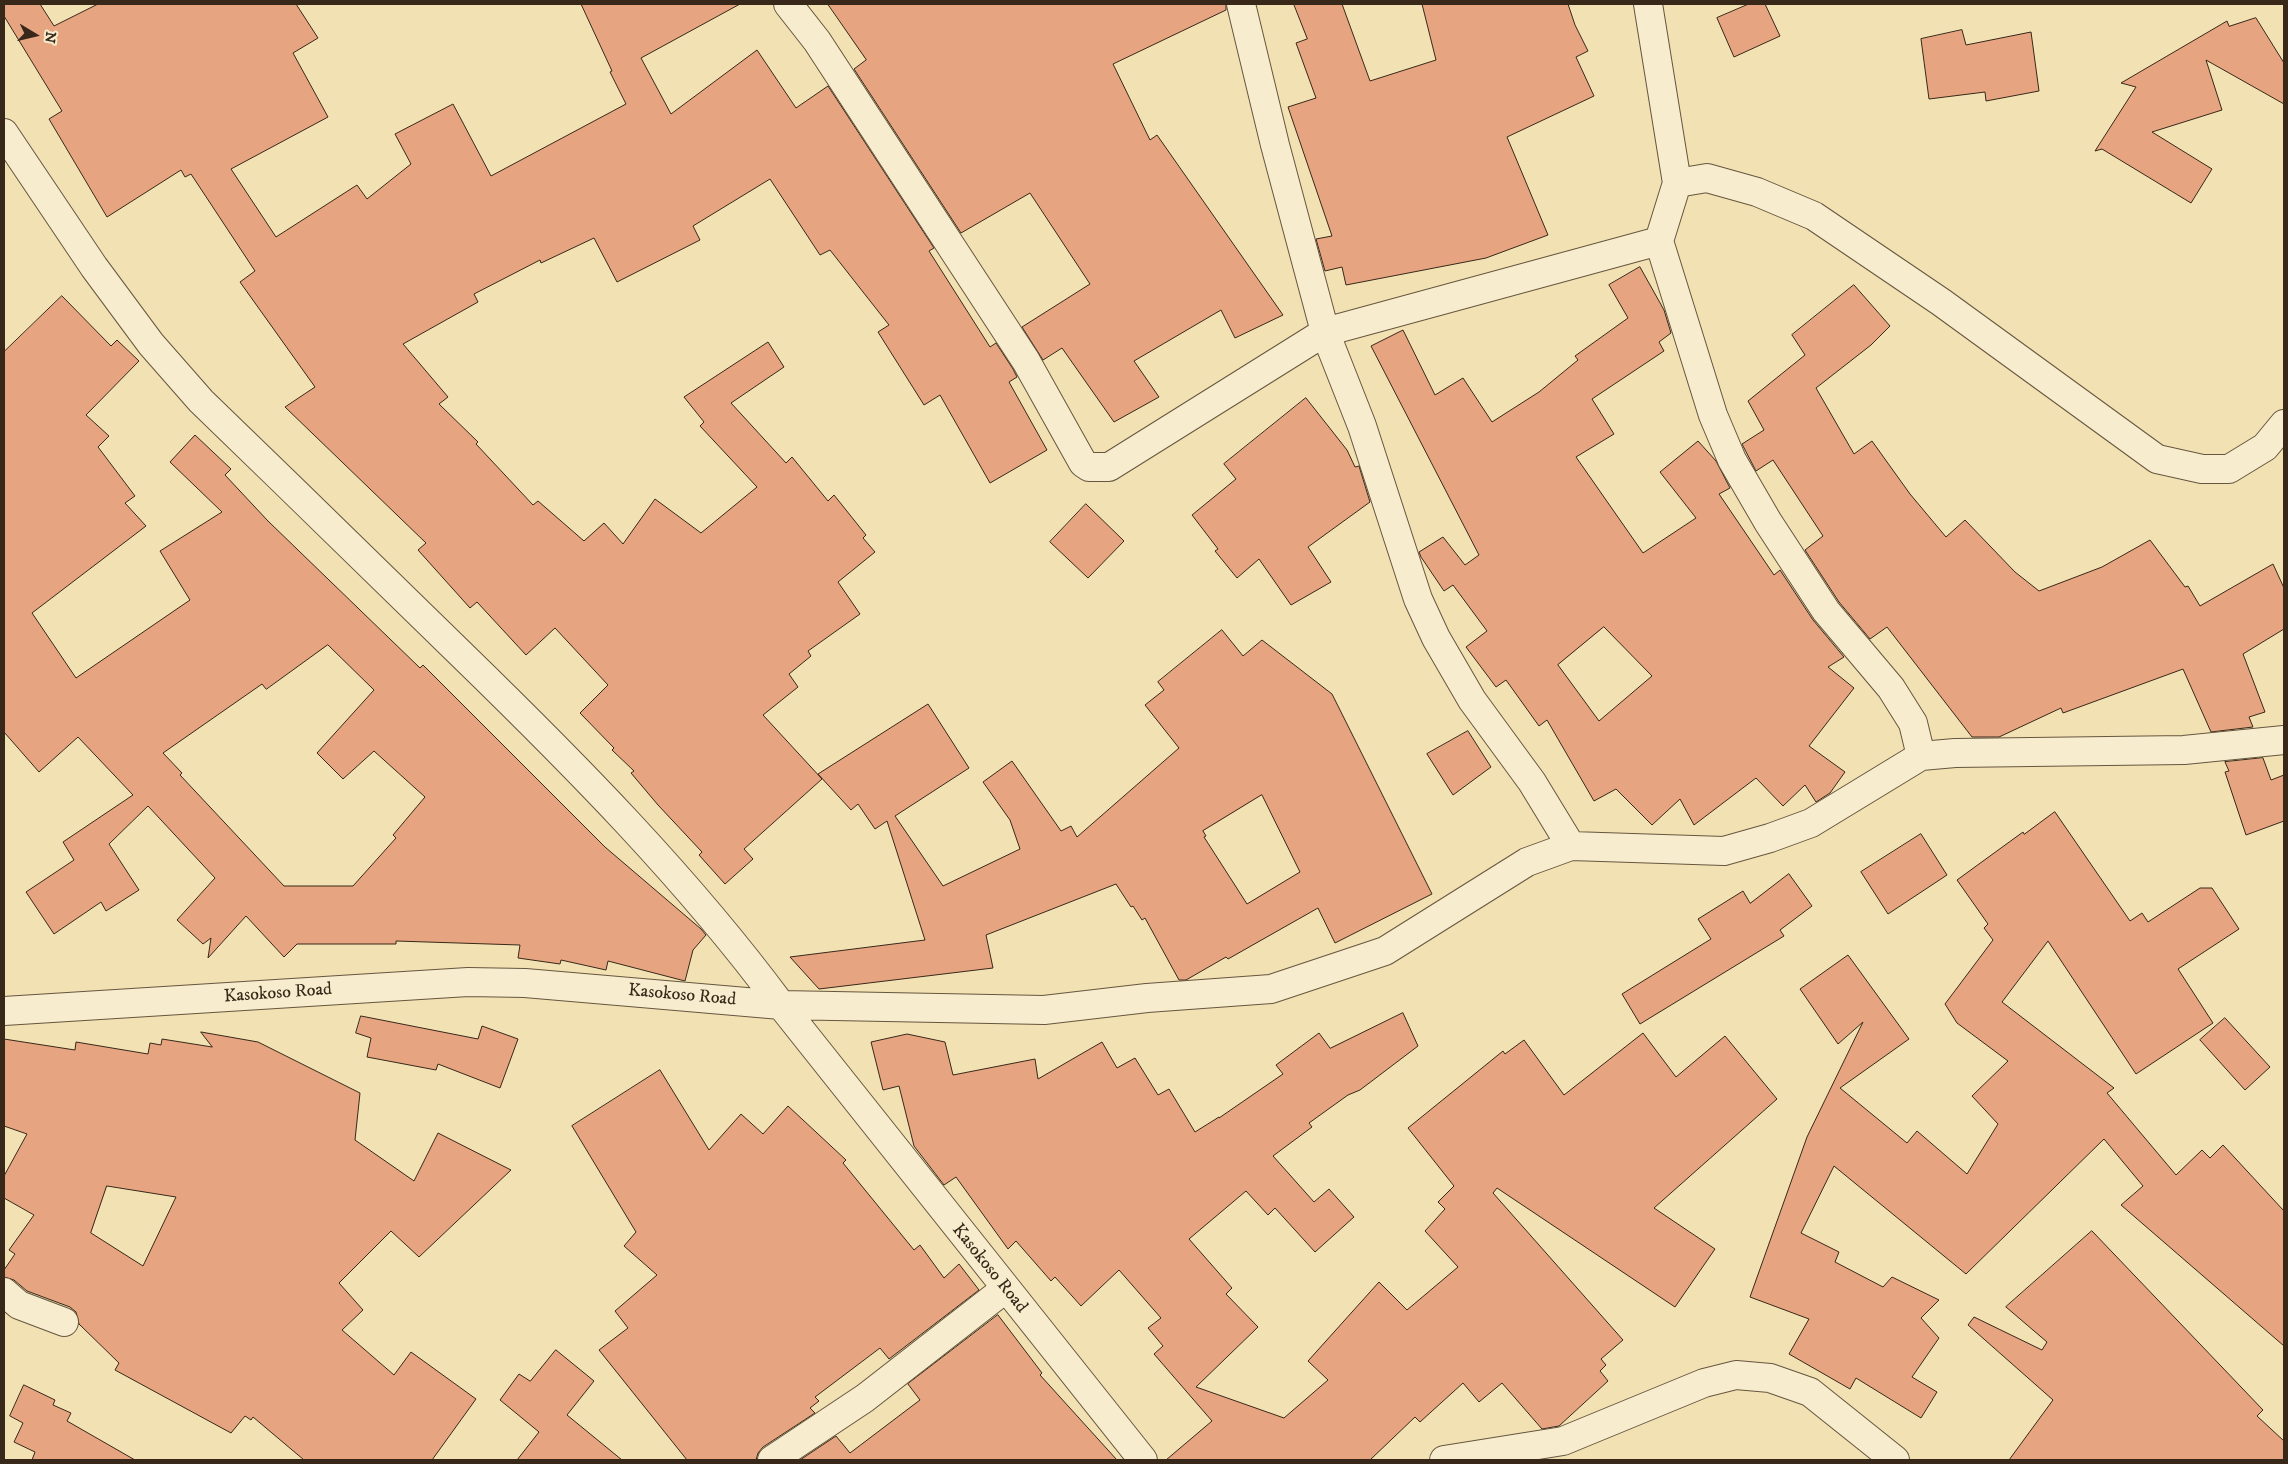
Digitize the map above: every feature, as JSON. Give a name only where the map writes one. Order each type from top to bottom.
[{"type":"street","points":[[788,4],[817,41],[1026,361],[1083,462],[1088,467],[1109,467],[1324,332],[1659,241]]},
{"type":"street","points":[[1241,4],[1275,145],[1324,332],[1362,426],[1418,599],[1436,638],[1472,700],[1532,782],[1571,846]]},
{"type":"street","points":[[1648,4],[1677,183],[1659,241],[1713,415],[1732,460],[1768,522],[1826,611],[1891,688],[1912,723],[1921,756]]},
{"type":"street","points":[[4,133],[100,274],[151,344],[201,401],[550,741],[673,874],[747,959],[781,1005],[1044,1010],[1147,998],[1271,989],[1385,951],[1527,862],[1571,846],[1724,851],[1770,838],[1811,823],[1921,756],[1965,753],[2184,750],[2284,740]]},
{"type":"street","points":[[1677,183],[1707,178],[1756,192],[1814,216],[1941,302],[2157,459],[2202,469],[2229,469],[2265,448],[2284,424]]},
{"type":"street","name":"Kasokoso Road","points":[[4,1011],[468,982],[525,983],[781,1005],[1005,1289],[1143,1460]]},
{"type":"street","points":[[772,1460],[865,1398],[1005,1289]]},
{"type":"street","points":[[4,1292],[19,1305],[64,1322]]},
{"type":"street","points":[[1444,1460],[1563,1441],[1704,1383],[1736,1375],[1770,1378],[1810,1392],[1895,1460]]},
{"type":"building","points":[[4,4],[40,4],[54,26],[98,4],[296,4],[318,38],[293,53],[328,117],[231,169],[276,237],[357,185],[367,199],[411,164],[395,134],[453,104],[491,176],[626,104],[581,4],[740,4],[641,58],[671,114],[757,50],[796,108],[828,86],[934,248],[929,251],[990,347],[996,343],[1013,369],[1017,377],[1009,382],[1047,450],[990,483],[940,395],[924,405],[878,332],[889,325],[830,250],[820,255],[770,179],[693,226],[700,240],[617,282],[594,238],[541,263],[540,260],[474,294],[478,302],[403,344],[448,397],[439,404],[478,442],[476,444],[533,505],[538,501],[584,541],[604,523],[623,544],[655,499],[701,533],[757,487],[700,426],[704,422],[684,397],[768,342],[784,367],[731,403],[786,463],[792,457],[828,501],[834,495],[866,535],[863,538],[875,552],[838,582],[860,614],[808,651],[811,656],[789,674],[798,687],[763,715],[822,779],[744,849],[753,859],[725,884],[699,855],[702,852],[631,773],[634,771],[612,750],[614,748],[580,713],[608,685],[555,628],[526,655],[477,602],[470,608],[418,550],[426,543],[285,407],[315,387],[240,282],[255,271],[191,174],[185,177],[181,170],[107,217],[49,119],[62,111],[4,16]]},
{"type":"building","points":[[828,4],[1226,4],[1226,10],[1113,64],[1150,140],[1157,135],[1283,315],[1235,338],[1221,310],[1134,361],[1159,397],[1114,422],[1062,348],[1043,360],[1022,327],[1090,284],[1030,193],[961,233],[854,69],[866,60]]},
{"type":"building","points":[[1294,4],[1342,4],[1370,81],[1436,60],[1422,4],[1568,4],[1575,25],[1588,51],[1576,57],[1594,96],[1507,137],[1548,235],[1486,258],[1346,285],[1342,267],[1325,271],[1316,239],[1332,236],[1288,107],[1316,98],[1296,43],[1307,39]]},
{"type":"building","points":[[1749,4],[1765,4],[1780,36],[1734,57],[1717,18]]},
{"type":"building","points":[[2256,18],[2284,63],[2284,104],[2206,60],[2222,110],[2152,132],[2212,169],[2191,203],[2102,149],[2095,151],[2136,87],[2121,83],[2227,21],[2229,26]]},
{"type":"building","points":[[1962,30],[1966,45],[2031,32],[2039,91],[1986,101],[1985,92],[1929,99],[1921,39]]},
{"type":"building","points":[[1640,267],[1664,310],[1671,333],[1659,342],[1664,351],[1592,399],[1614,434],[1576,457],[1643,553],[1696,518],[1660,472],[1698,441],[1716,461],[1730,488],[1719,494],[1774,575],[1780,570],[1813,620],[1844,657],[1828,667],[1854,688],[1809,746],[1845,772],[1830,793],[1816,802],[1805,785],[1783,806],[1756,778],[1694,825],[1680,799],[1652,825],[1616,789],[1594,801],[1547,720],[1539,726],[1506,680],[1496,687],[1466,647],[1487,631],[1453,585],[1444,591],[1421,557],[1419,552],[1443,537],[1465,565],[1479,555],[1371,346],[1403,330],[1435,395],[1463,378],[1492,422],[1539,392],[1578,360],[1575,356],[1628,318],[1609,285]],"holes":[[[1604,627],[1652,676],[1599,721],[1558,665]]]},
{"type":"building","points":[[1854,285],[1890,326],[1871,345],[1816,388],[1854,454],[1872,441],[1910,494],[1946,537],[1965,520],[2015,572],[2039,591],[2102,567],[2150,540],[2185,587],[2188,586],[2200,606],[2273,564],[2284,588],[2284,629],[2243,654],[2265,712],[2249,717],[2253,727],[2211,732],[2183,669],[2063,713],[2061,708],[1999,737],[1972,737],[1887,627],[1870,639],[1839,602],[1805,550],[1823,536],[1773,460],[1756,471],[1742,444],[1764,430],[1748,401],[1805,355],[1792,335]]},
{"type":"building","points":[[62,296],[111,346],[117,340],[139,361],[86,415],[109,436],[98,447],[135,496],[125,503],[146,526],[32,613],[76,678],[190,600],[160,551],[222,512],[170,462],[195,435],[231,469],[225,475],[268,521],[420,668],[423,665],[605,847],[701,929],[706,935],[693,950],[685,981],[608,961],[606,970],[561,960],[560,964],[518,958],[520,945],[396,941],[396,944],[297,944],[284,957],[246,916],[208,958],[211,938],[203,944],[177,920],[215,878],[148,806],[109,844],[139,890],[106,911],[101,902],[54,934],[26,892],[74,860],[63,842],[133,795],[78,737],[39,772],[4,732],[4,352]],"holes":[[[328,645],[374,690],[317,753],[343,779],[374,751],[425,797],[393,835],[396,838],[353,886],[284,886],[180,775],[182,773],[163,753],[262,684],[266,689]]]},
{"type":"building","points":[[1306,398],[1347,450],[1355,467],[1359,466],[1370,502],[1308,547],[1331,582],[1291,605],[1259,559],[1237,578],[1215,551],[1218,549],[1192,515],[1236,479],[1224,464]]},
{"type":"building","points":[[1086,504],[1124,541],[1088,578],[1050,542]]},
{"type":"building","points":[[1222,630],[1243,656],[1262,640],[1332,694],[1432,894],[1335,943],[1318,908],[1228,959],[1226,957],[1186,980],[1179,980],[1145,918],[1142,920],[1116,884],[986,935],[993,968],[819,989],[790,957],[925,940],[887,821],[875,829],[858,804],[851,810],[818,774],[928,704],[969,768],[895,816],[943,886],[1020,849],[1010,820],[983,782],[1012,761],[1061,831],[1071,826],[1077,837],[1179,748],[1145,705],[1164,690],[1158,682]],"holes":[[[1262,795],[1300,872],[1247,904],[1204,837],[1206,836],[1203,831]]]},
{"type":"building","points":[[1468,731],[1491,767],[1453,795],[1427,754]]},
{"type":"building","points":[[2263,758],[2271,780],[2284,775],[2284,821],[2246,835],[2225,772],[2229,771],[2225,762]]},
{"type":"building","points":[[2055,812],[2130,921],[2142,913],[2148,922],[2200,888],[2212,888],[2239,929],[2178,969],[2213,1023],[2136,1074],[2048,941],[2002,1002],[2114,1088],[2107,1093],[2176,1175],[2202,1150],[2210,1158],[2223,1145],[2284,1211],[2284,1346],[2121,1205],[2143,1186],[2104,1139],[1966,1274],[1834,1166],[1801,1233],[1839,1252],[1835,1262],[1883,1287],[1892,1277],[1939,1300],[1921,1318],[1939,1338],[1912,1377],[1937,1392],[1921,1418],[1856,1378],[1850,1389],[1789,1354],[1809,1319],[1750,1297],[1807,1137],[1863,1022],[1838,1044],[1800,989],[1848,955],[1909,1039],[1840,1088],[1907,1143],[1917,1131],[1967,1174],[1998,1124],[1972,1096],[2008,1061],[1957,1023],[1945,1004],[1993,940],[1984,928],[1988,924],[1957,880],[2023,832],[2024,834]]},
{"type":"building","points":[[1921,834],[1947,875],[1888,914],[1861,872]]},
{"type":"building","points":[[1789,874],[1812,906],[1780,930],[1784,936],[1640,1024],[1622,994],[1711,939],[1698,919],[1743,891],[1750,903]]},
{"type":"building","points":[[1403,1013],[1418,1046],[1360,1090],[1348,1095],[1309,1123],[1312,1127],[1273,1156],[1314,1202],[1329,1189],[1354,1217],[1315,1252],[1275,1208],[1268,1215],[1246,1191],[1189,1239],[1232,1288],[1226,1294],[1258,1327],[1196,1387],[1284,1418],[1328,1380],[1308,1361],[1379,1282],[1407,1310],[1458,1267],[1425,1231],[1445,1209],[1438,1202],[1454,1186],[1408,1128],[1503,1051],[1505,1054],[1524,1040],[1564,1095],[1643,1033],[1676,1077],[1725,1036],[1777,1099],[1654,1208],[1715,1249],[1675,1307],[1497,1188],[1493,1193],[1623,1340],[1601,1359],[1606,1365],[1600,1371],[1608,1381],[1559,1426],[1542,1429],[1502,1383],[1479,1402],[1463,1383],[1420,1422],[1415,1417],[1370,1460],[1166,1460],[1212,1421],[1154,1354],[1163,1346],[1148,1328],[1161,1318],[1119,1270],[1081,1306],[1055,1277],[1051,1281],[1016,1241],[1008,1249],[956,1177],[944,1185],[914,1146],[899,1086],[883,1090],[871,1042],[907,1034],[945,1042],[953,1075],[1035,1059],[1038,1079],[1102,1042],[1117,1068],[1135,1058],[1158,1095],[1169,1089],[1195,1132],[1219,1118],[1283,1074],[1276,1065],[1319,1033],[1330,1048]]},
{"type":"building","points":[[361,1016],[478,1039],[482,1026],[518,1039],[500,1088],[438,1064],[436,1070],[367,1057],[371,1038],[356,1033]]},
{"type":"building","points":[[2225,1018],[2270,1067],[2245,1090],[2200,1040]]},
{"type":"building","points":[[201,1032],[258,1042],[360,1093],[355,1140],[414,1181],[438,1133],[511,1170],[419,1257],[391,1231],[339,1283],[363,1310],[342,1330],[394,1375],[411,1352],[476,1399],[432,1460],[304,1460],[253,1417],[251,1420],[245,1416],[231,1433],[115,1370],[119,1363],[79,1324],[76,1312],[70,1307],[27,1291],[14,1280],[4,1277],[4,1270],[15,1254],[9,1250],[34,1215],[4,1198],[4,1176],[27,1134],[4,1126],[4,1039],[75,1050],[76,1042],[148,1054],[150,1043],[161,1045],[162,1039],[212,1047]],"holes":[[[107,1186],[176,1197],[143,1266],[91,1233]]]},
{"type":"building","points":[[660,1070],[709,1150],[741,1114],[763,1134],[788,1106],[846,1160],[843,1163],[914,1250],[920,1245],[944,1278],[959,1264],[979,1290],[889,1359],[880,1348],[815,1397],[819,1401],[810,1408],[815,1413],[763,1447],[758,1453],[756,1460],[687,1460],[599,1350],[628,1328],[615,1311],[657,1275],[624,1246],[636,1232],[572,1126]]},
{"type":"building","points":[[2092,1231],[2263,1410],[2257,1416],[2284,1441],[2284,1460],[2009,1460],[2053,1400],[1968,1325],[1974,1317],[2042,1350],[2047,1342],[2006,1307]]},
{"type":"building","points":[[998,1315],[1042,1373],[1040,1375],[1117,1460],[800,1460],[836,1436],[850,1453],[920,1400],[908,1384]]},
{"type":"building","points":[[556,1350],[594,1381],[567,1415],[622,1460],[517,1460],[539,1432],[500,1400],[519,1374],[530,1381]]},
{"type":"building","points":[[24,1385],[55,1400],[53,1405],[71,1413],[67,1421],[135,1460],[32,1460],[35,1452],[14,1442],[23,1423],[10,1416]]}]
